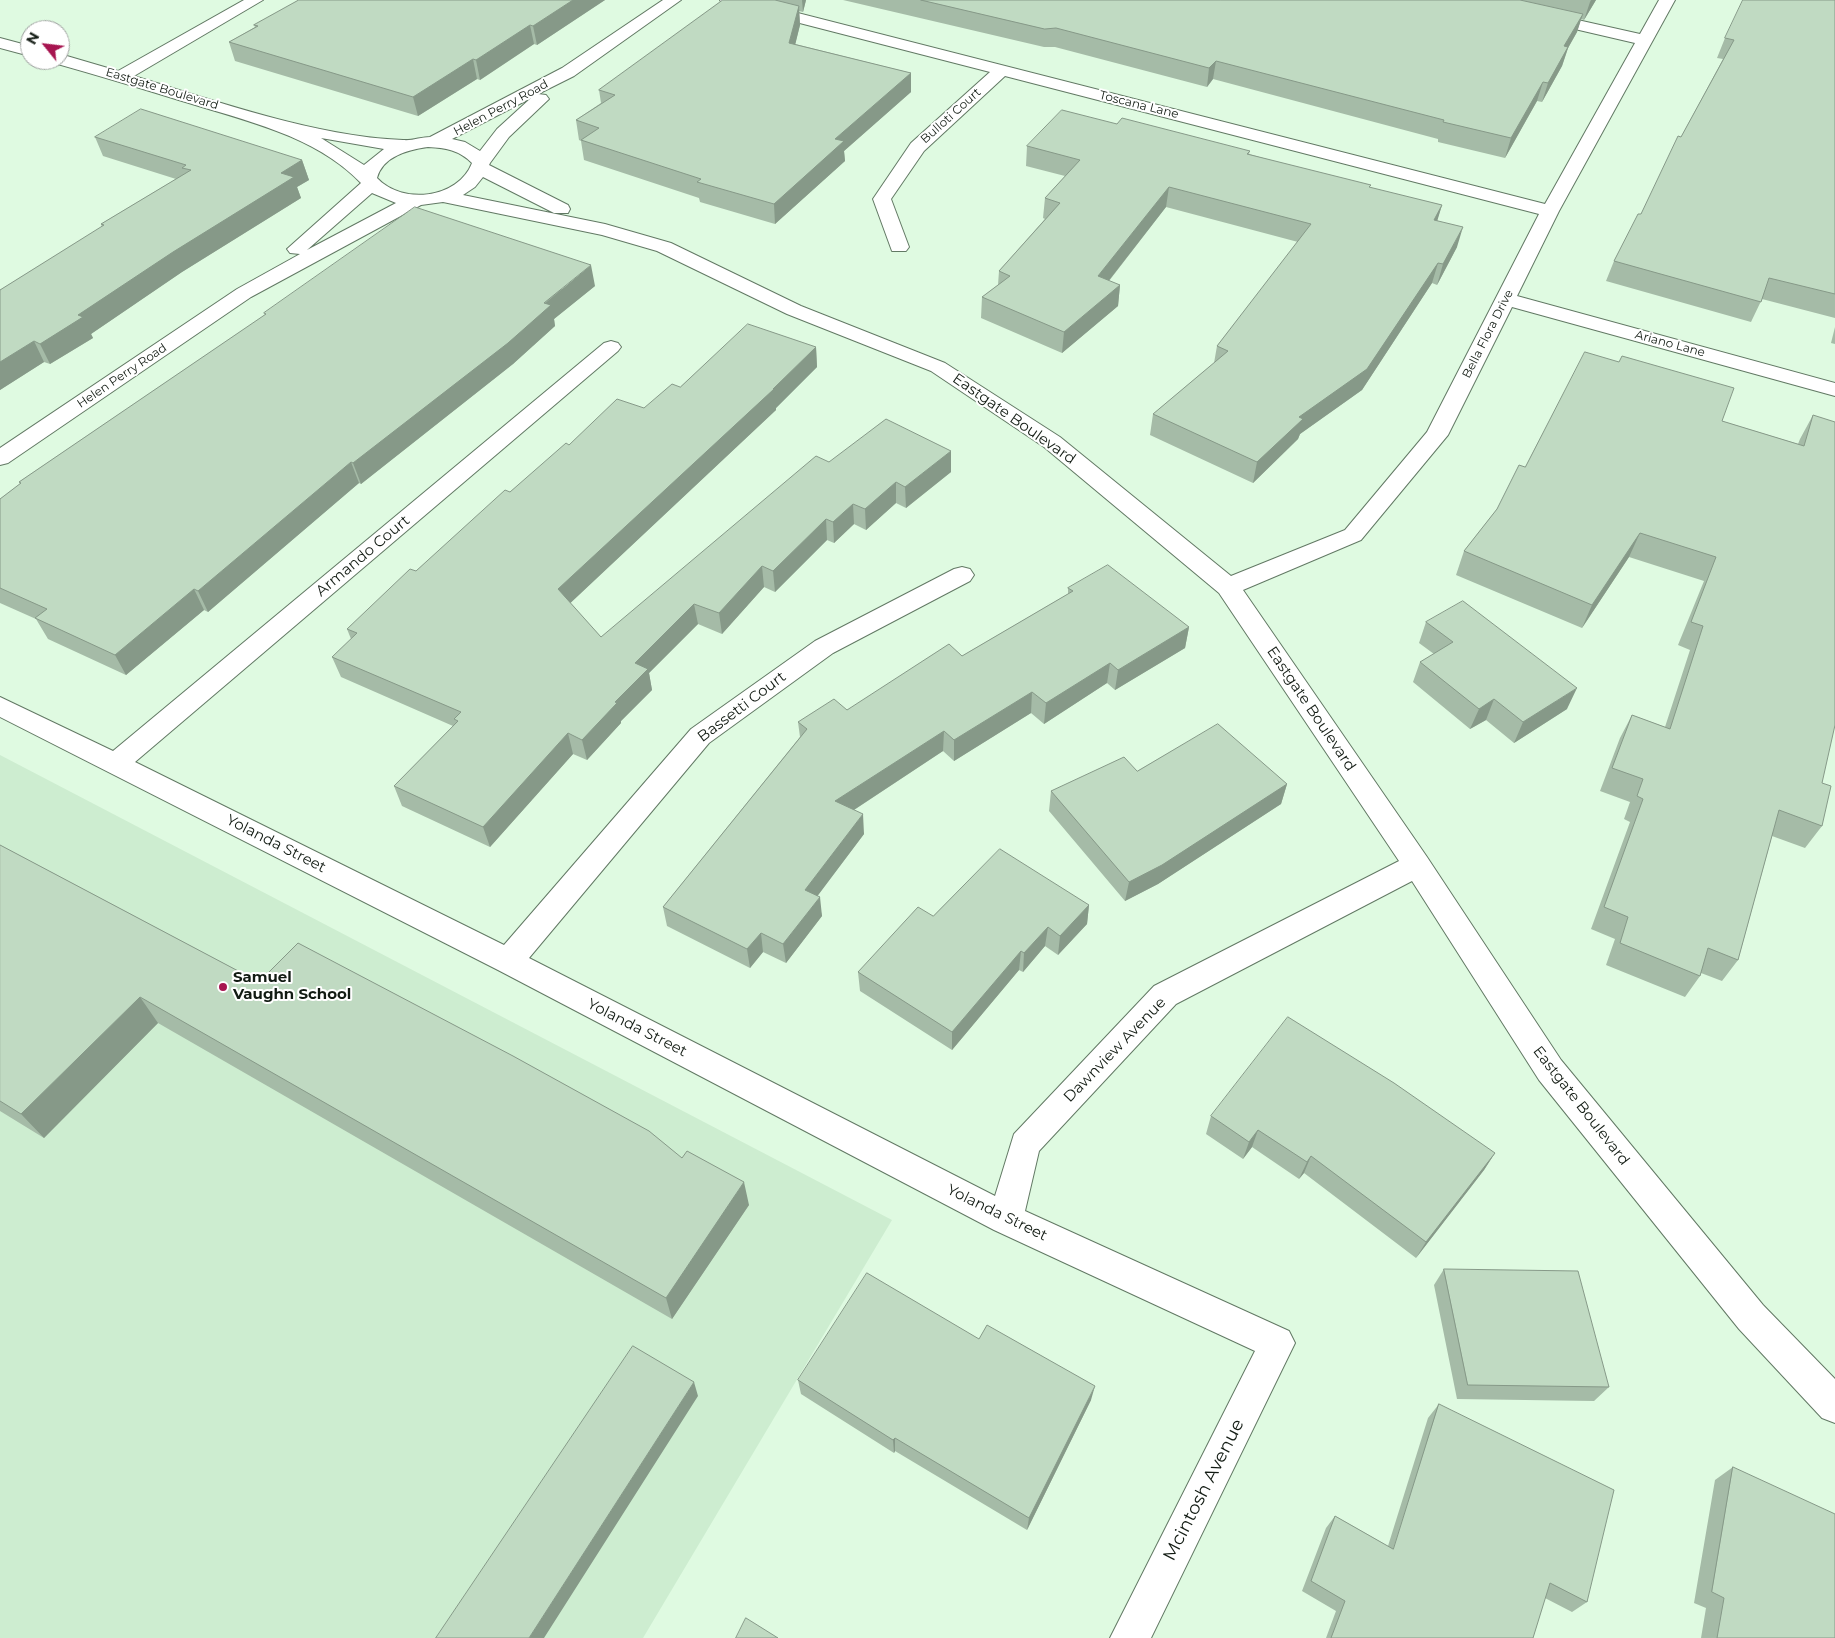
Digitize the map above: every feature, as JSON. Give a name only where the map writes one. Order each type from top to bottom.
[{"type":"street","points":[[121,76],[255,0]]},
{"type":"street","name":"Helen Perry Road","points":[[433,142],[568,72],[673,0]]},
{"type":"street","name":"Toscana Lane","points":[[728,0],[1550,211]]},
{"type":"street","name":"Bella Flora Drive","points":[[1228,586],[1354,535],[1436,435],[1550,211],[1667,0]]},
{"type":"street","points":[[1530,15],[1646,40]]},
{"type":"street","points":[[0,42],[20,48]]},
{"type":"street","name":"Eastgate Boulevard","points":[[70,62],[264,120],[364,142],[408,146]]},
{"type":"street","name":"Bulloti Court","points":[[899,247],[882,199],[917,147],[1002,70]]},
{"type":"street","name":"Helen Perry Road","points":[[443,196],[464,187],[478,175],[481,165],[503,133],[568,72]]},
{"type":"street","name":"Eastgate Boulevard","points":[[264,120],[326,148],[369,181],[375,190],[393,197],[417,200]]},
{"type":"street","points":[[408,146],[433,142]]},
{"type":"street","name":"Eastgate Boulevard","points":[[433,142],[456,144],[473,151],[481,165],[605,230]]},
{"type":"street","name":"Helen Perry Road","points":[[244,293],[333,219],[369,181],[372,166],[386,154],[408,146]]},
{"type":"street","points":[[417,200],[443,196]]},
{"type":"street","name":"Eastgate Boulevard","points":[[443,196],[605,230],[664,248],[794,310],[938,367],[1052,442],[1228,586],[1417,865],[1550,1070],[1751,1317],[1835,1405]]},
{"type":"street","name":"Helen Perry Road","points":[[0,458],[244,293],[363,227],[417,200]]},
{"type":"street","name":"Ariano Lane","points":[[1505,299],[1835,390]]},
{"type":"street","name":"Armando Court","points":[[115,764],[611,347]]},
{"type":"street","name":"Bassetti Court","points":[[508,960],[700,736],[824,646],[962,575]]},
{"type":"street","name":"Yolanda Street","points":[[0,706],[508,960],[1006,1219],[1277,1343]]},
{"type":"street","name":"Dawnview Avenue","points":[[1006,1219],[1025,1144],[1165,995],[1417,865]]},
{"type":"street","name":"Mcintosh Avenue","points":[[1130,1638],[1277,1343]]},
{"type":"shaded area","name":"Samuel Vaughn School","points":[[0,755],[892,1220],[643,1638],[0,1638]]},
{"type":"building","points":[[299,0],[573,0],[413,97],[229,42],[258,26],[254,25]]},
{"type":"building","points":[[723,0],[775,0],[799,6],[789,43],[911,73],[835,139],[844,141],[774,204],[697,182],[701,179],[581,140],[599,128],[576,120],[615,95],[599,90]]},
{"type":"building","points":[[921,0],[1520,0],[1583,14],[1564,46],[1568,47],[1548,83],[1543,82],[1511,138],[1443,122],[1444,120],[1216,61],[1209,68],[1056,28],[1045,29]]},
{"type":"building","points":[[1743,0],[1835,0],[1835,294],[1769,278],[1761,302],[1614,261],[1638,214],[1641,214],[1678,136],[1681,137],[1734,40],[1725,38]]},
{"type":"building","points":[[141,109],[302,160],[281,173],[294,177],[173,252],[78,315],[83,317],[40,344],[34,341],[0,362],[0,290],[104,225],[101,224],[191,170],[182,168],[186,165],[95,137]]},
{"type":"building","points":[[1062,110],[1117,124],[1122,118],[1250,151],[1247,154],[1442,205],[1434,220],[1463,227],[1443,264],[1438,263],[1367,369],[1299,417],[1303,419],[1257,462],[1153,414],[1228,351],[1217,346],[1311,224],[1169,187],[1098,276],[1120,285],[1064,332],[982,297],[1010,276],[999,271],[1060,203],[1045,198],[1080,160],[1027,146]]},
{"type":"building","points":[[415,207],[591,265],[544,303],[551,305],[508,343],[353,463],[351,462],[198,591],[194,589],[115,655],[35,618],[47,609],[0,588],[0,499],[21,483],[19,482],[266,314],[264,313]]},
{"type":"building","points":[[748,324],[816,347],[774,389],[558,589],[601,637],[816,456],[829,462],[886,419],[951,451],[905,487],[896,482],[865,509],[853,504],[833,522],[826,519],[773,571],[762,566],[719,613],[694,604],[635,663],[648,669],[615,702],[617,703],[582,740],[568,733],[483,827],[394,786],[458,721],[454,719],[461,712],[332,657],[357,633],[347,629],[410,569],[416,571],[505,490],[510,492],[566,443],[569,445],[617,399],[644,408],[672,384],[680,387]]},
{"type":"building","points":[[1585,352],[1619,362],[1622,356],[1734,388],[1722,421],[1804,446],[1813,415],[1835,422],[1835,725],[1822,783],[1831,786],[1822,826],[1779,810],[1738,960],[1708,948],[1700,976],[1620,943],[1628,917],[1604,907],[1643,799],[1637,796],[1643,779],[1612,768],[1632,715],[1670,729],[1703,626],[1691,622],[1716,557],[1640,533],[1592,605],[1464,551],[1497,509],[1519,465],[1525,467]]},
{"type":"building","points":[[1108,565],[1189,627],[1118,670],[1110,663],[1046,703],[1032,692],[954,740],[944,731],[835,801],[863,814],[805,890],[820,897],[783,944],[761,933],[747,949],[663,907],[807,729],[798,722],[834,699],[847,710],[949,644],[962,656],[1073,591],[1068,588]]},
{"type":"building","points":[[1463,601],[1577,688],[1523,722],[1494,699],[1479,709],[1420,662],[1453,642],[1426,622]]},
{"type":"building","points":[[1218,724],[1287,784],[1162,865],[1129,882],[1051,791],[1124,757],[1137,771]]},
{"type":"building","points":[[0,845],[259,982],[298,943],[513,1056],[649,1131],[682,1158],[687,1151],[744,1182],[666,1298],[140,997],[21,1114],[0,1101]]},
{"type":"building","points":[[1000,849],[1089,905],[1060,936],[1048,927],[1024,953],[1021,951],[952,1032],[858,972],[918,907],[933,916]]},
{"type":"building","points":[[1288,1017],[1394,1083],[1495,1153],[1426,1242],[1311,1156],[1307,1162],[1258,1130],[1249,1142],[1211,1116]]},
{"type":"building","points":[[1444,1269],[1578,1271],[1609,1387],[1468,1385]]},
{"type":"building","points":[[867,1273],[979,1339],[987,1325],[1095,1386],[1029,1518],[895,1438],[893,1440],[798,1380]]},
{"type":"building","points":[[633,1346],[694,1382],[529,1638],[436,1638]]},
{"type":"building","points":[[1439,1404],[1614,1490],[1587,1602],[1550,1583],[1533,1638],[1331,1638],[1345,1601],[1311,1581],[1335,1516],[1393,1549]]},
{"type":"building","points":[[1733,1467],[1835,1514],[1835,1638],[1717,1638],[1724,1598],[1712,1592]]},
{"type":"building","points":[[746,1618],[778,1638],[736,1638]]},
{"type":"place","name":"Samuel Vaughn School","points":[[223,987]]}]
